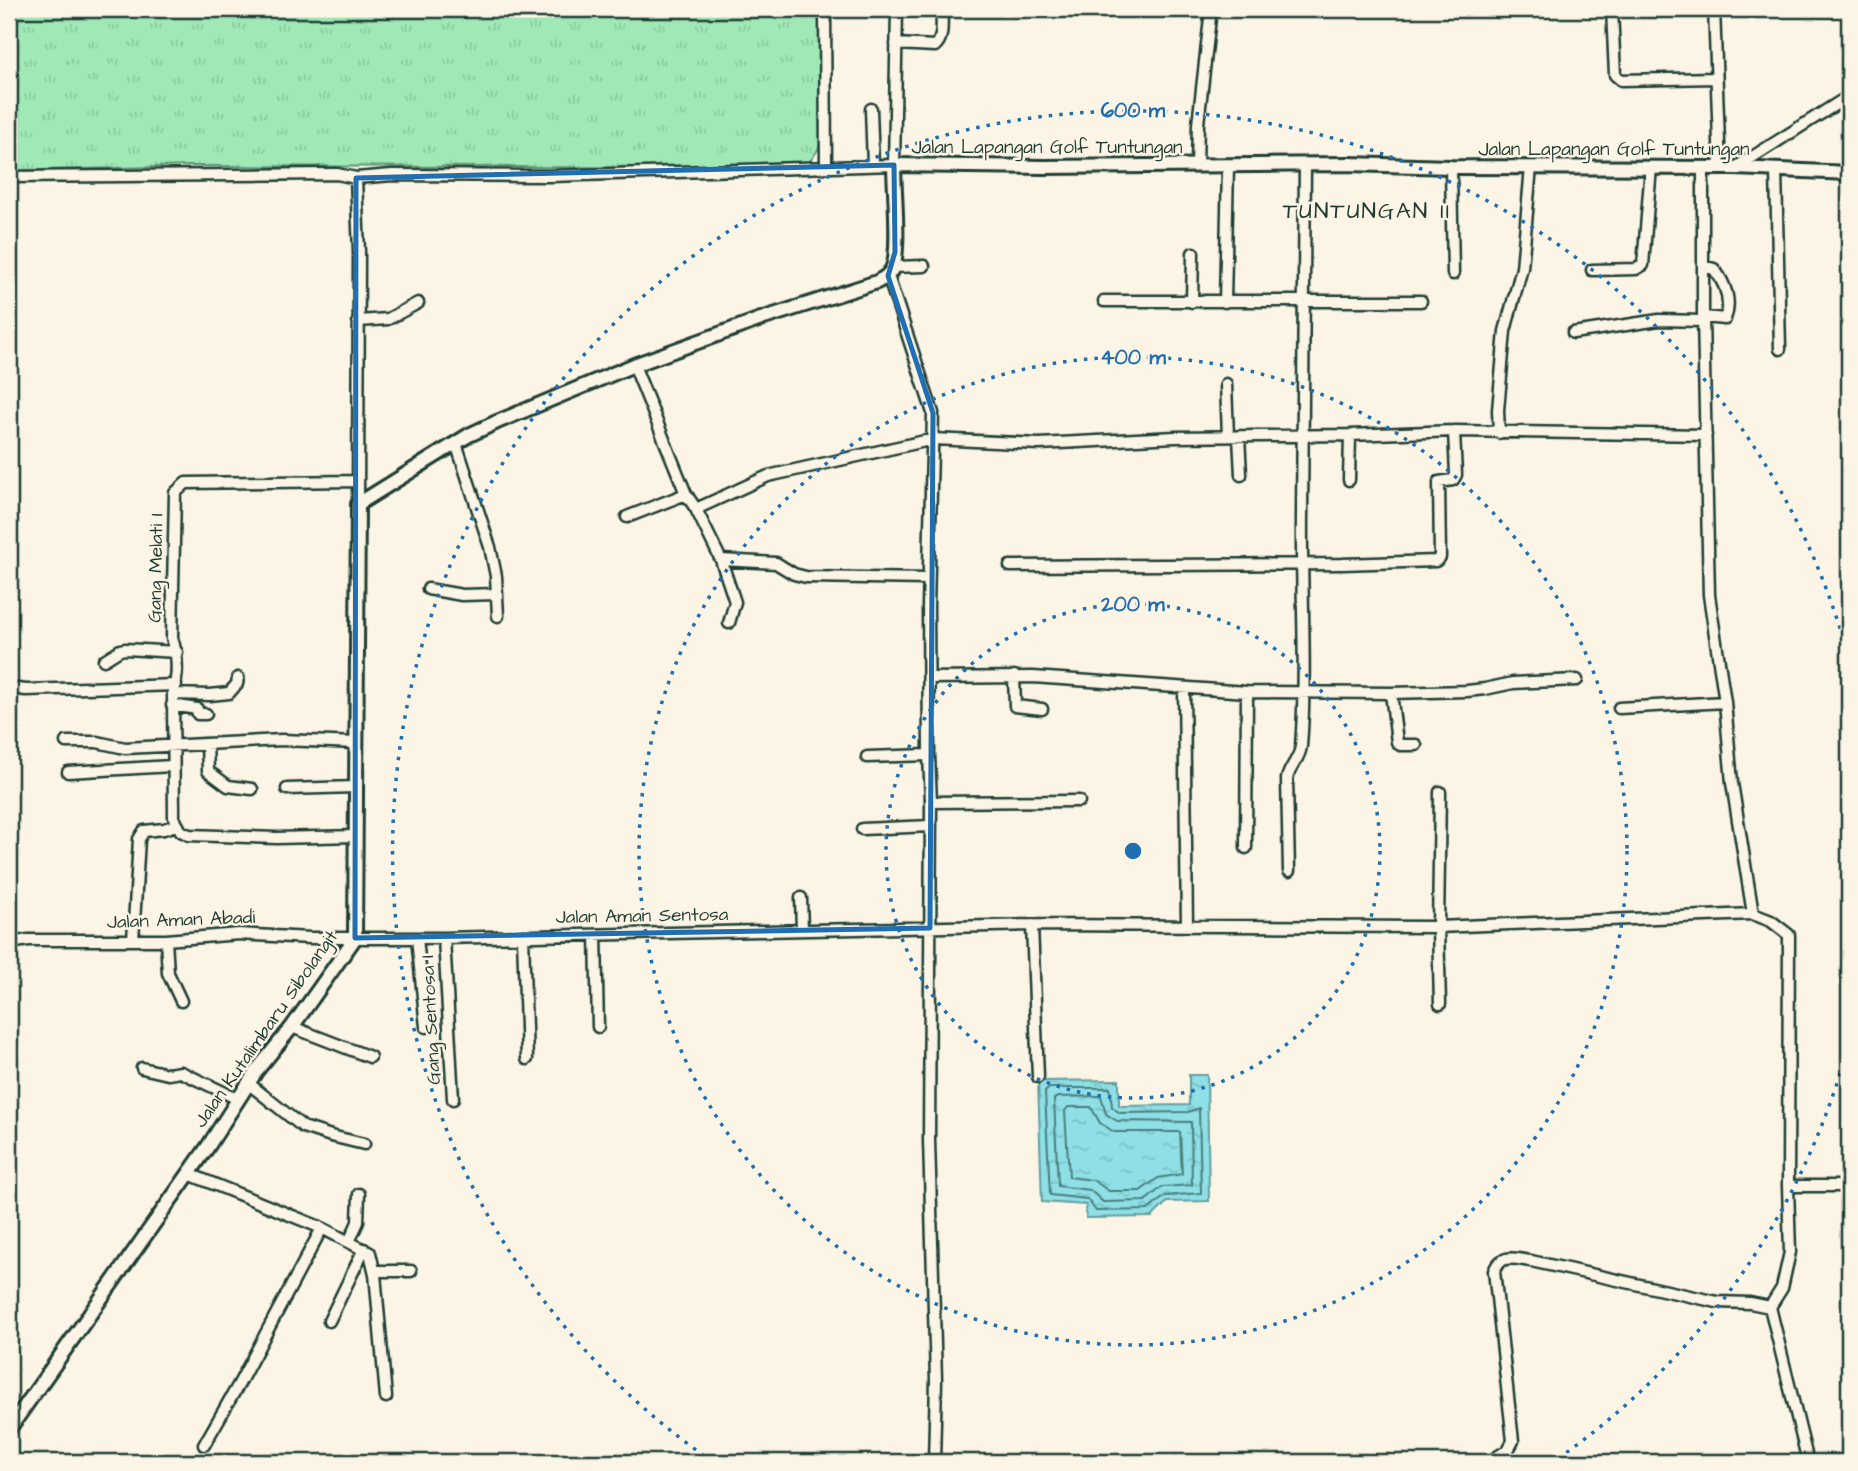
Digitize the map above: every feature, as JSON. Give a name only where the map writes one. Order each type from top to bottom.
[{"type":"street","points":[[825,9],[827,166]]},
{"type":"street","points":[[9,177],[337,174],[356,178],[392,175],[550,176],[894,165],[897,9]]},
{"type":"street","points":[[1197,166],[1198,124],[1211,9]]},
{"type":"street","points":[[1612,9],[1617,78],[1715,78]]},
{"type":"street","points":[[1714,9],[1720,169]]},
{"type":"street","points":[[896,44],[936,46],[940,42],[942,15]]},
{"type":"street","points":[[1735,168],[1849,96]]},
{"type":"street","points":[[871,109],[873,165]]},
{"type":"street","points":[[1289,872],[1287,779],[1288,772],[1300,752],[1302,692],[1305,164]]},
{"type":"street","name":"Jalan Lapangan Golf Tuntungan","points":[[891,271],[895,252],[894,165],[1305,164],[1735,168],[1849,173]]},
{"type":"street","points":[[1225,302],[1228,166]]},
{"type":"street","points":[[1451,167],[1453,274]]},
{"type":"street","points":[[1499,433],[1498,410],[1506,331],[1522,268],[1531,167]]},
{"type":"street","points":[[1592,270],[1636,269],[1643,265],[1651,167]]},
{"type":"street","points":[[1703,168],[1703,319],[1709,595],[1725,702],[1732,783],[1753,914],[1771,921],[1789,935],[1790,1252],[1782,1288],[1770,1307],[1808,1462]]},
{"type":"street","points":[[1776,170],[1780,349]]},
{"type":"street","points":[[356,178],[359,252],[358,504]]},
{"type":"street","points":[[1192,253],[1192,302]]},
{"type":"street","points":[[358,504],[456,443],[497,422],[634,365],[781,312],[877,282],[891,271],[924,266]]},
{"type":"street","points":[[1573,333],[1658,320],[1725,319],[1726,287],[1714,269],[1703,266]]},
{"type":"street","points":[[891,271],[932,409],[928,579],[931,802],[929,1140],[936,1380],[934,1462]]},
{"type":"street","points":[[1104,301],[1421,301]]},
{"type":"street","points":[[358,321],[388,320],[418,303]]},
{"type":"street","points":[[634,365],[686,494],[721,560],[735,602],[729,623]]},
{"type":"street","points":[[1226,384],[1241,475]]},
{"type":"street","points":[[1010,566],[1393,563],[1439,559],[1439,482],[1455,478],[1454,431]]},
{"type":"street","points":[[696,509],[768,476],[933,439],[1039,444],[1454,431],[1706,435]]},
{"type":"street","points":[[1349,480],[1350,435]]},
{"type":"street","points":[[456,443],[490,547],[498,616]]},
{"type":"street","name":"Gang Melati I","points":[[176,825],[172,766],[172,705],[177,652],[172,638],[175,493],[186,483],[358,481]]},
{"type":"street","points":[[627,517],[686,494]]},
{"type":"street","name":"Jalan Kutalimbaru Sibolangit","points":[[9,1429],[189,1174],[248,1083],[292,1027],[355,938],[358,504]]},
{"type":"street","points":[[721,560],[778,563],[794,574],[806,577],[928,579]]},
{"type":"street","points":[[428,589],[462,595],[497,594]]},
{"type":"street","points":[[104,660],[125,649],[177,652]]},
{"type":"street","points":[[929,678],[1014,676],[1247,692],[1391,693],[1476,690],[1513,682],[1577,680]]},
{"type":"street","points":[[1014,676],[1015,706],[1042,709]]},
{"type":"street","points":[[9,688],[174,689],[229,693],[237,684],[238,678]]},
{"type":"street","points":[[1184,689],[1187,925]]},
{"type":"street","points":[[1246,848],[1247,692]]},
{"type":"street","points":[[1391,693],[1397,742],[1401,745],[1416,745]]},
{"type":"street","points":[[1619,708],[1725,702]]},
{"type":"street","points":[[172,705],[197,709],[198,714],[206,714]]},
{"type":"street","points":[[66,742],[97,742],[125,748],[282,740],[357,743]]},
{"type":"street","points":[[206,744],[208,771],[228,786],[252,789]]},
{"type":"street","points":[[867,757],[929,755]]},
{"type":"street","points":[[68,772],[172,766]]},
{"type":"street","points":[[288,789],[356,787]]},
{"type":"street","points":[[1440,792],[1440,1004]]},
{"type":"street","points":[[931,802],[1079,802]]},
{"type":"street","points":[[134,940],[139,839],[144,831],[164,830],[176,825],[189,835],[199,837],[356,836]]},
{"type":"street","points":[[862,829],[931,826]]},
{"type":"street","points":[[800,898],[802,930]]},
{"type":"street","name":"Jalan Aman Sentosa","points":[[355,938],[1032,925],[1438,927],[1753,914]]},
{"type":"street","points":[[1032,925],[1038,1077]]},
{"type":"street","name":"Jalan Aman Abadi","points":[[9,943],[29,940],[166,940],[239,934],[355,938]]},
{"type":"street","points":[[596,935],[598,1027]]},
{"type":"street","points":[[523,936],[527,1059]]},
{"type":"street","points":[[417,938],[426,1027]]},
{"type":"street","name":"Gang Sentosa I","points":[[444,938],[453,1099]]},
{"type":"street","points":[[166,940],[166,963],[181,1001]]},
{"type":"street","points":[[292,1027],[370,1057]]},
{"type":"street","points":[[142,1068],[168,1074],[181,1072],[238,1099]]},
{"type":"street","points":[[248,1083],[303,1126],[364,1144]]},
{"type":"street","points":[[189,1174],[322,1228],[370,1252],[375,1273],[386,1397]]},
{"type":"street","points":[[1788,1186],[1849,1186]]},
{"type":"street","points":[[349,1242],[358,1222],[359,1194]]},
{"type":"street","points":[[204,1445],[322,1228]]},
{"type":"street","points":[[329,1321],[364,1249]]},
{"type":"street","points":[[1489,1462],[1508,1450],[1513,1441],[1494,1271],[1505,1258],[1545,1264],[1717,1302],[1750,1303],[1770,1307]]},
{"type":"street","points":[[352,1273],[411,1270]]},
{"type":"highlighted area","points":[[894,165],[895,252],[888,276],[933,413],[930,928],[355,938],[356,178]]},
{"type":"green space","points":[[9,9],[822,9],[825,132],[814,156],[802,168],[191,166],[9,171]]},
{"type":"water","points":[[1189,1075],[1207,1075],[1209,1201],[1167,1202],[1152,1217],[1086,1218],[1086,1205],[1042,1202],[1038,1081],[1119,1080],[1119,1106],[1189,1105]]},
{"type":"district","name":"TUNTUNGAN II","points":[[1367,211]]}]
